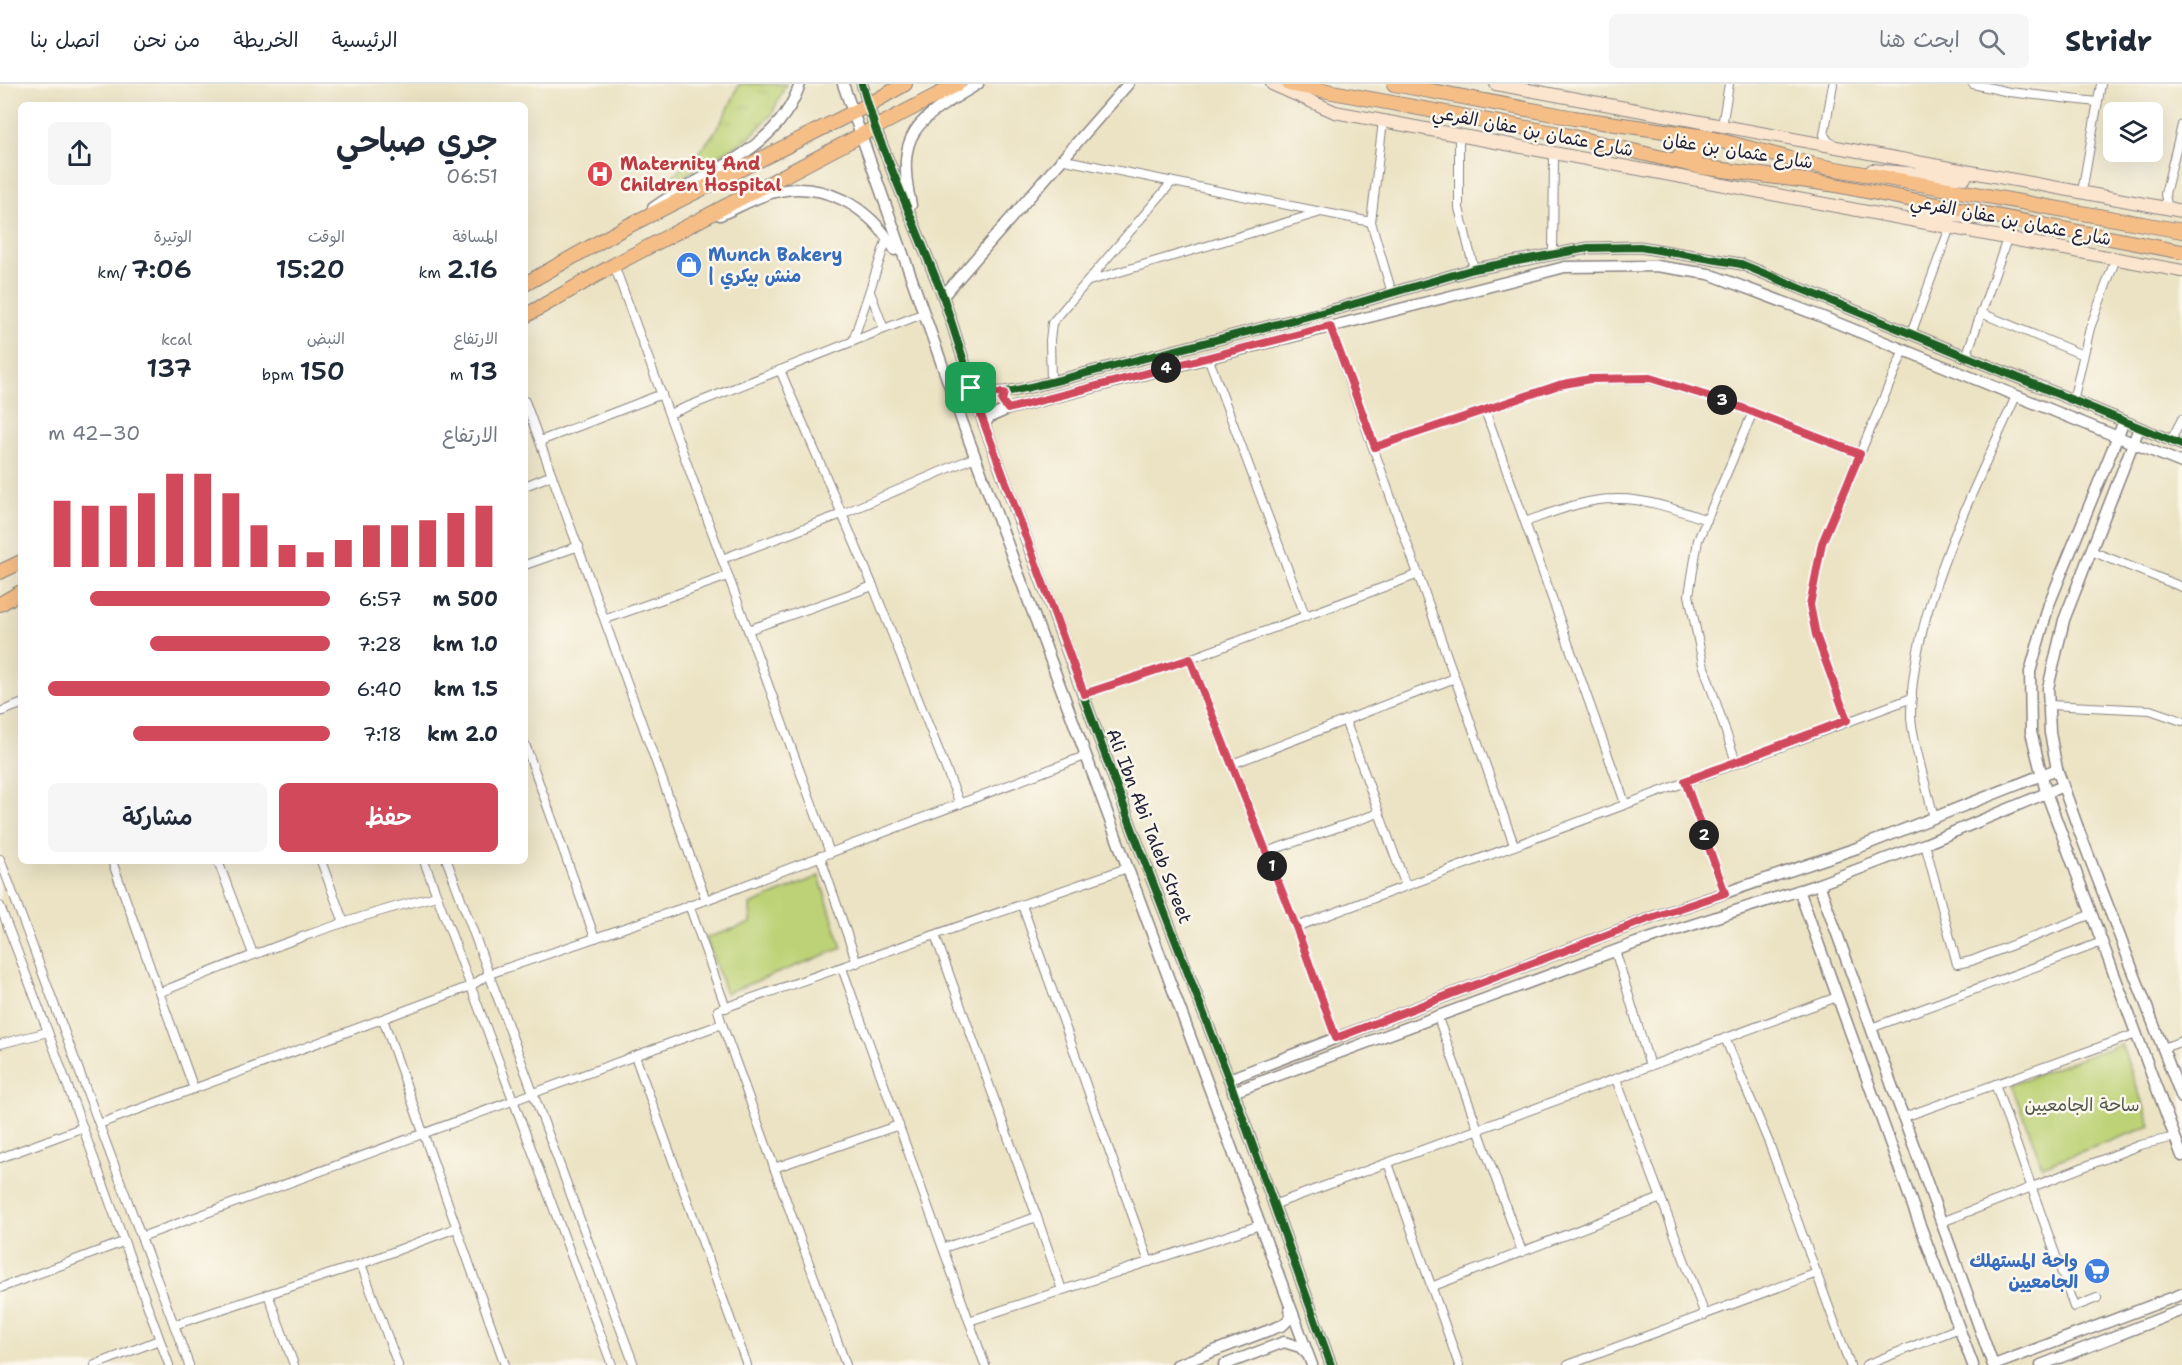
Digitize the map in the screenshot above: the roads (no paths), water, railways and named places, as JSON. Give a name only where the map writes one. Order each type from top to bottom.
[{"type":"main road","points":[[528,282],[624,228],[868,105],[904,84]]},
{"type":"main road","points":[[528,314],[614,265],[958,84]]},
{"type":"main road","name":"شارع عثمان بن عفان الفرعي","points":[[1272,84],[1335,112],[2008,236],[2182,271]]},
{"type":"main road","name":"شارع عثمان بن عفان","points":[[1289,84],[1565,135],[1701,167],[1830,184],[2182,253]]},
{"type":"main road","name":"شارع عثمان بن عفان","points":[[1394,84],[1574,118],[1706,137],[1814,165],[2182,231]]},
{"type":"main road","points":[[1496,84],[2182,210]]},
{"type":"main road","points":[[1565,135],[1607,140],[1686,157],[1696,156],[1699,152],[1692,140],[1624,130],[1574,118]]},
{"type":"main road","points":[[1830,184],[1792,175],[1717,163],[1708,159],[1707,154],[1717,145],[1790,162],[1814,165],[2026,182]]},
{"type":"main road","points":[[1827,204],[2015,220]]},
{"type":"main road","points":[[0,573],[18,564]]},
{"type":"main road","points":[[0,603],[18,594]]},
{"type":"street","points":[[624,228],[670,195],[728,166],[762,141],[783,117],[800,84]]},
{"type":"street","name":"Ali Ibn Abi Taleb Street","points":[[843,84],[922,314],[1310,1360]]},
{"type":"street","points":[[862,84],[875,128],[920,240]]},
{"type":"street","points":[[920,240],[904,160],[911,137],[927,116],[978,84]]},
{"type":"street","points":[[1106,111],[1119,84]]},
{"type":"street","points":[[943,296],[1060,159],[1106,111],[1128,84]]},
{"type":"street","points":[[1722,126],[1729,84]]},
{"type":"street","points":[[1833,84],[1824,135],[1829,142],[1850,150]]},
{"type":"street","points":[[1973,84],[2097,102]]},
{"type":"street","points":[[2082,192],[2101,84]]},
{"type":"street","points":[[1383,121],[1371,222],[1392,293]]},
{"type":"street","points":[[2182,125],[2165,194],[2167,205],[2182,210]]},
{"type":"street","points":[[1459,135],[1459,208],[1474,270]]},
{"type":"street","points":[[1553,255],[1554,154]]},
{"type":"street","points":[[1060,159],[1371,222]]},
{"type":"street","points":[[1051,382],[1052,323],[1172,182]]},
{"type":"street","points":[[830,853],[614,265],[682,231],[771,193],[791,189],[818,190],[842,197],[862,211],[888,238],[907,271]]},
{"type":"street","points":[[1088,281],[1321,212]]},
{"type":"street","points":[[1911,334],[1950,226]]},
{"type":"street","points":[[1966,357],[2008,236]]},
{"type":"street","points":[[854,341],[888,238]]},
{"type":"street","name":"Ali Ibn Abi Taleb Street","points":[[920,240],[943,296],[971,388],[1133,831],[1230,1079],[1331,1365]]},
{"type":"street","points":[[971,388],[985,393],[1004,393],[1051,382],[1474,270],[1588,248],[1640,247],[1741,264],[2177,443],[2182,419]]},
{"type":"street","points":[[2073,401],[2090,328],[2116,258]]},
{"type":"street","points":[[984,424],[990,417],[1008,409],[1565,267],[1656,266],[1709,274],[2182,463]]},
{"type":"street","points":[[870,292],[884,329]]},
{"type":"street","points":[[1981,313],[2084,355]]},
{"type":"street","points":[[669,414],[922,314]]},
{"type":"street","points":[[1330,326],[1375,447],[1514,845]]},
{"type":"street","points":[[1847,720],[1816,635],[1810,605],[1822,543],[1904,350]]},
{"type":"street","points":[[1208,357],[1305,615]]},
{"type":"street","points":[[780,370],[873,586],[960,804]]},
{"type":"street","points":[[1375,447],[1559,385],[1590,379],[1650,378],[1753,412],[1860,454]]},
{"type":"street","points":[[1004,393],[1002,401],[1008,409]]},
{"type":"street","points":[[540,441],[662,394]]},
{"type":"street","points":[[1934,818],[1911,718],[1914,666],[1925,621],[1955,536],[2016,396]]},
{"type":"street","points":[[528,408],[706,900]]},
{"type":"street","points":[[1485,410],[1625,803]]},
{"type":"street","points":[[1736,762],[1703,664],[1689,595],[1698,540],[1753,412]]},
{"type":"street","points":[[2124,421],[2049,604],[2030,672],[2031,732],[2046,792],[2182,1156]]},
{"type":"street","points":[[2139,428],[2064,620],[2049,688],[2050,733],[2063,786],[2182,1098]]},
{"type":"street","points":[[722,559],[842,514],[975,457]]},
{"type":"street","points":[[528,485],[552,475]]},
{"type":"street","points":[[1525,522],[1587,502],[1617,498],[1665,506],[1707,520]]},
{"type":"street","points":[[528,565],[579,546]]},
{"type":"street","points":[[2091,551],[2182,587]]},
{"type":"street","points":[[1084,694],[1190,659],[1419,574]]},
{"type":"street","points":[[606,619],[728,576]]},
{"type":"street","points":[[748,630],[873,586]]},
{"type":"street","points":[[1190,659],[1296,927],[1336,1038]]},
{"type":"street","points":[[1232,764],[1455,678]]},
{"type":"street","points":[[1296,927],[1847,720],[1912,698]]},
{"type":"street","points":[[0,712],[18,705]]},
{"type":"street","points":[[2049,705],[2150,710],[2182,721]]},
{"type":"street","points":[[1345,720],[1406,886]]},
{"type":"street","points":[[528,752],[595,938]]},
{"type":"street","points":[[99,1124],[471,986],[489,974],[706,900],[1085,756]]},
{"type":"street","points":[[1230,1079],[1648,919],[1934,818],[2057,769]]},
{"type":"street","points":[[1685,781],[1725,893]]},
{"type":"street","points":[[1233,1092],[1615,950],[1819,884],[1925,844],[2063,786]]},
{"type":"street","points":[[1266,852],[1379,813]]},
{"type":"street","points":[[1925,844],[1957,963],[1971,961],[2092,914]]},
{"type":"street","points":[[820,856],[857,963]]},
{"type":"street","points":[[0,859],[189,1365]]},
{"type":"street","points":[[113,864],[194,1089]]},
{"type":"street","points":[[219,864],[253,954]]},
{"type":"street","points":[[322,864],[344,923]]},
{"type":"street","points":[[425,864],[612,1365]]},
{"type":"street","points":[[448,864],[634,1365]]},
{"type":"street","points":[[846,1365],[718,1010],[1127,868]]},
{"type":"street","points":[[1819,884],[1994,1365],[2182,1294]]},
{"type":"street","points":[[1799,890],[1974,1365]]},
{"type":"street","points":[[161,992],[253,954],[384,909],[437,897]]},
{"type":"street","points":[[689,905],[726,1008]]},
{"type":"street","points":[[1022,905],[1149,1262]]},
{"type":"street","points":[[0,906],[169,1365]]},
{"type":"street","points":[[935,935],[1062,1290]]},
{"type":"street","points":[[1871,1028],[2102,942]]},
{"type":"street","points":[[1615,950],[1650,1066]]},
{"type":"street","points":[[842,968],[985,1365]]},
{"type":"street","points":[[1274,1205],[1837,997]]},
{"type":"street","points":[[1437,1015],[1476,1130],[1522,1252]]},
{"type":"street","points":[[382,1019],[505,1365]]},
{"type":"street","points":[[141,1237],[722,1024]]},
{"type":"street","points":[[0,1044],[48,1032]]},
{"type":"street","points":[[1904,1117],[2136,1034]]},
{"type":"street","points":[[1725,1038],[1768,1143],[1850,1365]]},
{"type":"street","points":[[2163,1048],[2182,1041]]},
{"type":"street","points":[[635,1056],[747,1365]]},
{"type":"street","points":[[1616,1079],[1705,1315]]},
{"type":"street","points":[[1995,1084],[2074,1307],[2097,1298]]},
{"type":"street","points":[[774,1167],[898,1125]]},
{"type":"street","points":[[0,1158],[81,1128]]},
{"type":"street","points":[[1942,1222],[2140,1145],[2175,1137]]},
{"type":"street","points":[[1388,1163],[1459,1365]]},
{"type":"street","points":[[1431,1287],[1661,1198]]},
{"type":"street","points":[[943,1248],[1037,1217]]},
{"type":"street","points":[[969,1321],[1260,1225]]},
{"type":"street","points":[[174,1325],[361,1264],[456,1228]]},
{"type":"street","points":[[0,1288],[123,1242]]},
{"type":"street","points":[[361,1264],[398,1365]]},
{"type":"street","points":[[1569,1365],[1816,1273]]},
{"type":"street","points":[[268,1294],[294,1365]]},
{"type":"street","points":[[1177,1365],[1283,1325],[1291,1317],[1289,1304]]},
{"type":"street","points":[[2041,1365],[2182,1310]]},
{"type":"street","points":[[1866,1365],[1959,1328]]},
{"type":"street","points":[[95,1365],[159,1340]]},
{"type":"street","points":[[1224,1365],[1284,1342],[1300,1347],[1310,1360]]},
{"type":"place","name":"Maternity And Children Hospital","points":[[600,174]]},
{"type":"place","name":"Munch Bakery | منش بيكري","points":[[689,265]]},
{"type":"place","name":"واحة المستهلك الجامعيين","points":[[2097,1271]]},
{"type":"park label","name":"ساحة الجامعيين","points":[[2082,1105]]}]
